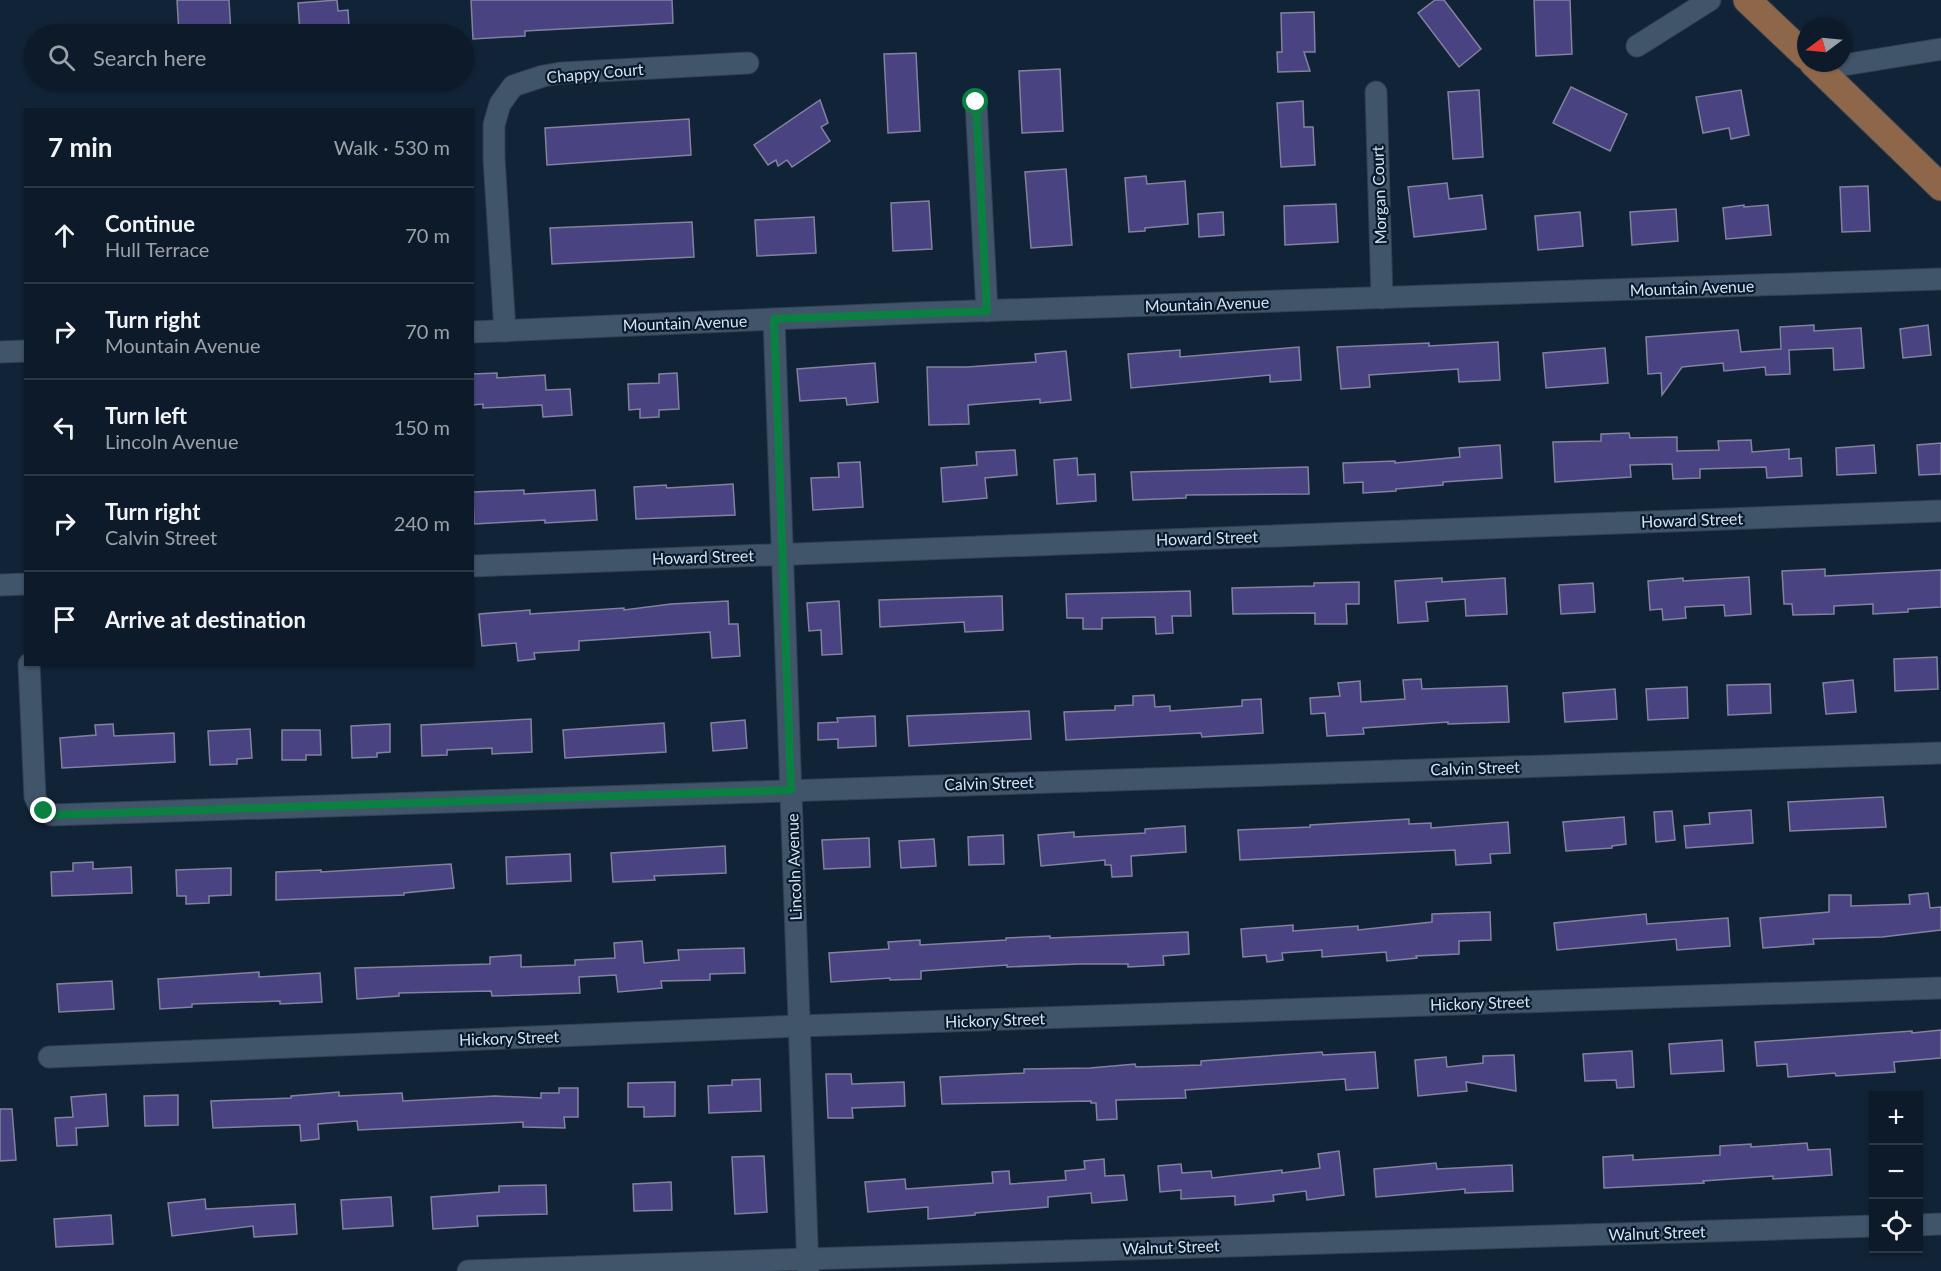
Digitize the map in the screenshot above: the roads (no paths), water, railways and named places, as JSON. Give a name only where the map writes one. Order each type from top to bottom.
[{"type":"main road","points":[[1747,0],[1797,48]]},
{"type":"main road","points":[[1822,72],[1941,187]]},
{"type":"street","points":[[1637,46],[1710,0]]},
{"type":"street","points":[[1851,59],[1941,49]]},
{"type":"street","name":"Chappy Court","points":[[505,331],[494,159],[494,125],[500,104],[513,86],[543,76],[561,73],[748,63]]},
{"type":"street","name":"Morgan Court","points":[[1376,92],[1382,298]]},
{"type":"street","points":[[976,102],[987,311]]},
{"type":"street","name":"Mountain Avenue","points":[[474,332],[987,311],[1941,279]]},
{"type":"street","name":"Lincoln Avenue","points":[[774,319],[808,1265]]},
{"type":"street","points":[[0,352],[24,351]]},
{"type":"street","name":"Howard Street","points":[[474,566],[1941,511]]},
{"type":"street","points":[[0,585],[24,584]]},
{"type":"street","name":"Calvin Street","points":[[29,666],[35,797],[40,808],[52,815],[1941,753]]},
{"type":"street","name":"Hickory Street","points":[[49,1057],[800,1026],[1941,988]]},
{"type":"street","points":[[1923,1225],[1941,1224]]},
{"type":"street","name":"Walnut Street","points":[[468,1271],[808,1265],[1869,1226]]}]
